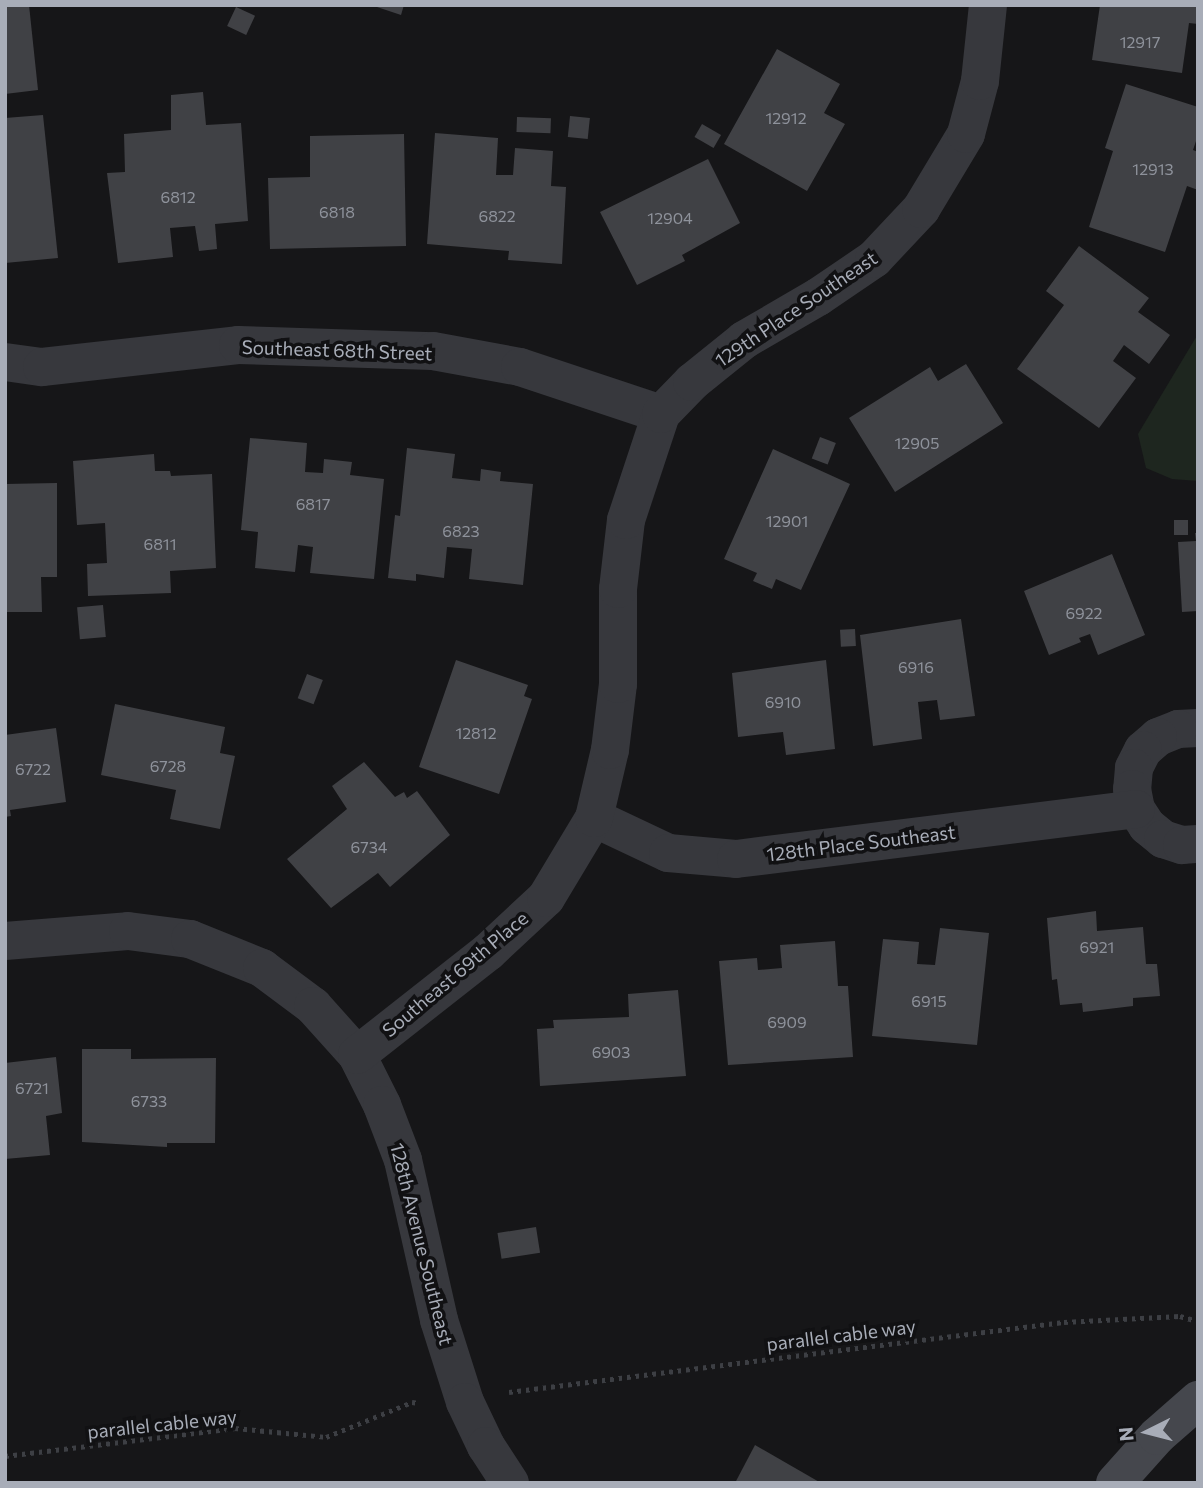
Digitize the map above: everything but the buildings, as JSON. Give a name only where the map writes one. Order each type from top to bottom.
[{"type":"main road","points":[[1115,1483],[1157,1436],[1198,1400]]},
{"type":"street","name":"129th Place Southeast","points":[[594,818],[610,750],[618,684],[618,589],[626,520],[661,414],[692,382],[744,340],[818,297],[874,259],[921,209],[966,134],[980,81],[988,5]]},
{"type":"street","name":"Southeast 68th Street","points":[[5,362],[42,367],[238,345],[433,351],[520,367],[661,414]]},
{"type":"street","points":[[1198,728],[1178,729],[1158,737],[1143,750],[1134,768],[1132,789],[1136,809],[1147,827],[1163,839],[1182,845],[1198,844]]},
{"type":"street","name":"128th Place Southeast","points":[[594,818],[668,853],[736,859],[1136,809]]},
{"type":"street","name":"Southeast 69th Place","points":[[357,1055],[488,953],[545,898],[594,818]]},
{"type":"street","name":"128th Avenue Southeast","points":[[5,941],[128,931],[190,939],[261,968],[313,1006],[357,1055],[382,1105],[403,1160],[439,1320],[465,1402],[486,1446],[510,1483]]},
{"type":"path","name":"parallel cable way","points":[[500,1395],[523,1388],[1064,1322],[1180,1316],[1198,1321]]},
{"type":"path","name":"parallel cable way","points":[[5,1457],[235,1428],[326,1437],[412,1402],[432,1404]]},
{"type":"shaded area","points":[[1198,334],[1198,481],[1172,479],[1146,468],[1138,434]]}]
